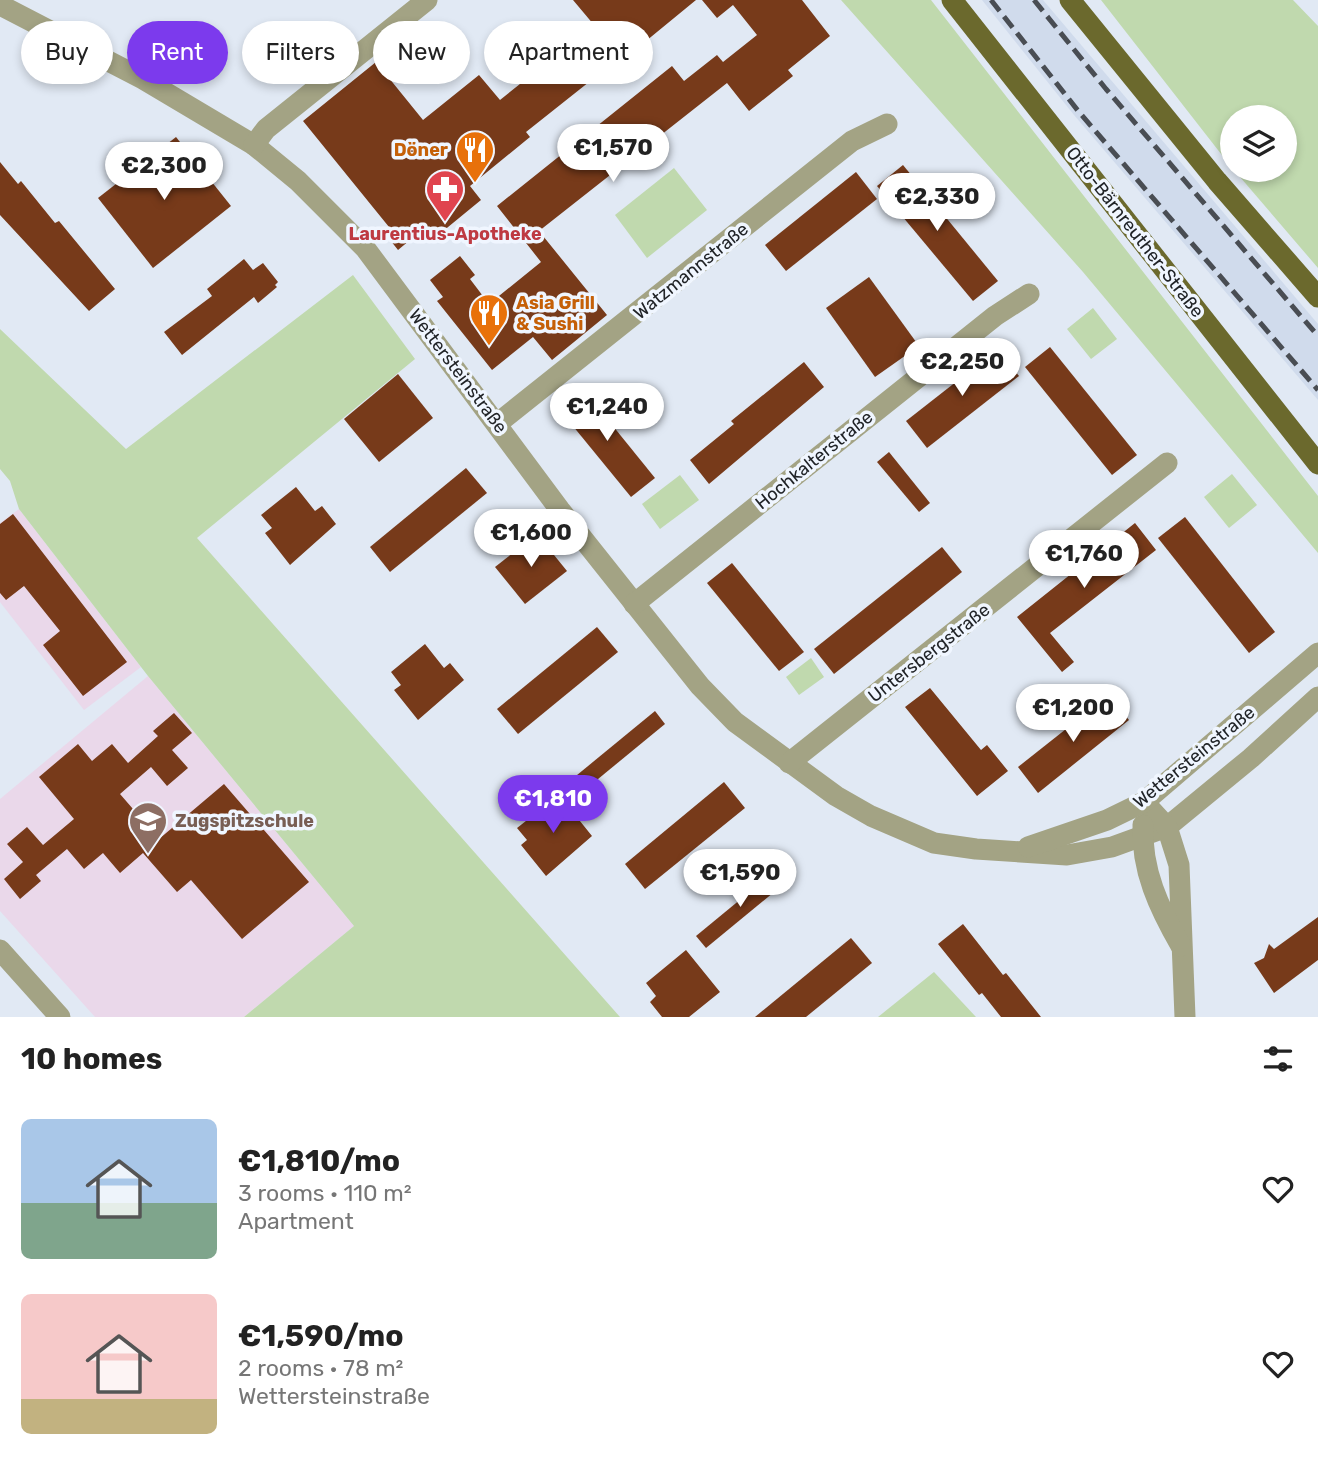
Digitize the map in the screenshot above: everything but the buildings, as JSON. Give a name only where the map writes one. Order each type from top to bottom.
[{"type":"main road","name":"Otto-Bärnreuther-Straße","points":[[952,0],[1318,464]]},
{"type":"main road","points":[[1070,0],[1217,181],[1318,297]]},
{"type":"street","points":[[254,145],[266,129],[427,0]]},
{"type":"street","name":"Wettersteinstraße","points":[[0,5],[143,79],[254,145],[298,181],[365,248],[498,423],[560,510],[701,686],[735,722],[789,763],[871,816],[934,843],[1067,855],[1112,847],[1143,838],[1167,827],[1251,758],[1318,697]]},
{"type":"street","name":"Watzmannstraße","points":[[498,423],[852,141],[887,124]]},
{"type":"street","name":"Hochkalterstraße","points":[[634,604],[995,316],[1029,295]]},
{"type":"street","name":"Untersbergstraße","points":[[789,763],[1167,463]]},
{"type":"street","name":"Wettersteinstraße","points":[[1016,850],[1107,820],[1144,802],[1318,653]]},
{"type":"street","points":[[1144,802],[1167,827],[1180,865],[1185,1017]]},
{"type":"street","points":[[1144,802],[1143,838],[1148,873],[1161,911],[1182,946]]},
{"type":"street","points":[[0,950],[60,1017]]},
{"type":"shaded area","points":[[982,0],[1043,0],[1318,324],[1318,400],[1074,115]]},
{"type":"shaded area","points":[[19,509],[141,667],[84,710],[0,602],[0,523]]},
{"type":"shaded area","name":"Zugspitzschule","points":[[148,676],[354,926],[244,1017],[95,1017],[0,911],[0,799]]},
{"type":"green space","points":[[841,0],[931,0],[1318,496],[1318,553],[1083,272]]},
{"type":"green space","points":[[1101,0],[1293,0],[1318,26],[1318,268],[1244,182],[1297,182],[1297,105],[1220,105],[1220,153]]},
{"type":"green space","points":[[674,168],[707,210],[647,258],[615,215]]},
{"type":"green space","points":[[353,275],[415,359],[197,538],[620,1017],[244,1017],[354,926],[148,676],[19,509],[10,481],[0,469],[0,329],[126,449]]},
{"type":"green space","points":[[1093,308],[1117,339],[1091,359],[1067,329]]},
{"type":"green space","points":[[1232,474],[1257,505],[1229,528],[1204,497]]},
{"type":"green space","points":[[680,475],[699,500],[660,529],[642,504]]},
{"type":"green space","points":[[811,658],[824,677],[799,695],[786,677]]},
{"type":"green space","points":[[934,972],[976,1017],[878,1017]]},
{"type":"railway","points":[[991,0],[1079,112],[1318,390]]},
{"type":"railway","points":[[1034,0],[1106,89],[1318,336]]},
{"type":"place","name":"Döner","points":[[475,184]]},
{"type":"place","name":"Laurentius-Apotheke","points":[[445,223]]},
{"type":"place","name":"Asia Grill & Sushi","points":[[489,347]]},
{"type":"place","name":"Zugspitzschule","points":[[148,855]]}]
